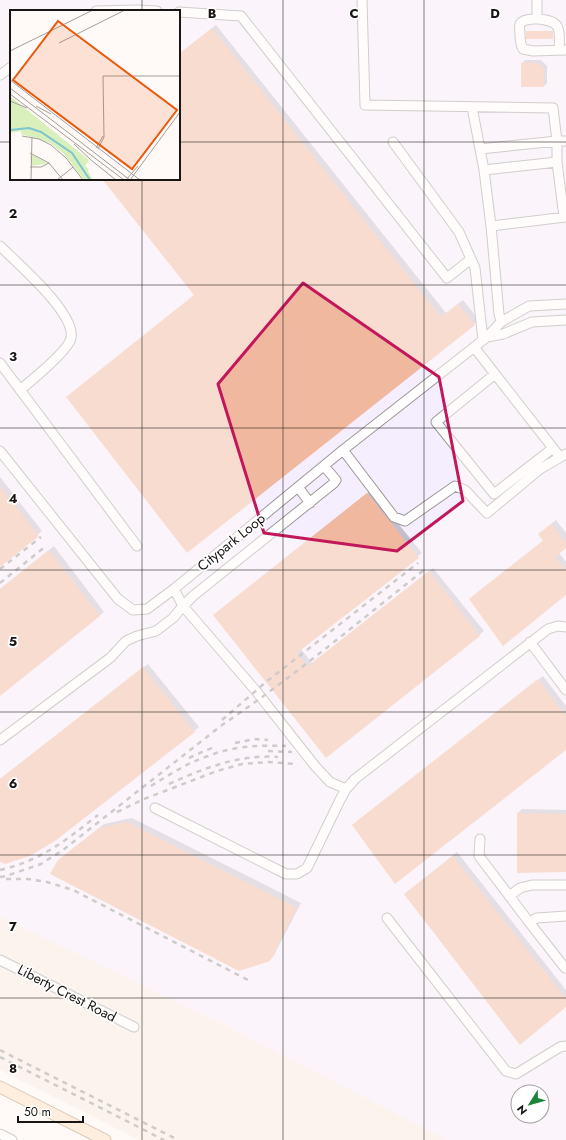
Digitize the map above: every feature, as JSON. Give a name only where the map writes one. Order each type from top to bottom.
[{"type":"main road","points":[[0,1087],[105,1140]]},
{"type":"street","points":[[362,0],[365,105],[553,108],[561,141],[557,162],[565,217],[491,226]]},
{"type":"street","points":[[537,0],[537,19]]},
{"type":"street","points":[[180,12],[241,16],[446,278],[471,259]]},
{"type":"street","points":[[537,19],[554,22],[557,25],[563,50],[533,51],[523,49],[520,38],[520,25],[524,21],[537,19]]},
{"type":"street","points":[[0,75],[10,68]]},
{"type":"street","points":[[472,107],[484,170],[491,226],[498,314],[501,322]]},
{"type":"street","points":[[480,149],[561,141]]},
{"type":"street","points":[[393,142],[459,232],[475,268],[485,338]]},
{"type":"street","points":[[484,170],[557,162]]},
{"type":"street","points":[[0,246],[54,300],[69,322],[71,338],[63,351],[20,390]]},
{"type":"street","name":"Citypark Loop","points":[[0,451],[118,599],[133,610],[147,609],[174,589],[343,450],[474,347],[501,322],[529,306],[566,304]]},
{"type":"street","name":"Citypark Loop","points":[[485,338],[503,334],[532,322],[566,320]]},
{"type":"street","points":[[343,450],[394,517],[405,521],[455,486],[465,490],[487,513],[540,469],[563,456],[552,448],[474,347]]},
{"type":"street","points":[[0,363],[137,546]]},
{"type":"street","points":[[494,374],[436,422],[494,494],[552,448]]},
{"type":"street","points":[[0,740],[110,658],[126,641],[137,636],[156,631],[173,618],[193,596],[334,483],[336,480],[324,466]]},
{"type":"street","points":[[298,487],[310,503]]},
{"type":"street","points":[[174,589],[183,606],[256,691],[315,766],[330,782],[346,789]]},
{"type":"street","points":[[154,808],[286,874],[297,874],[308,868],[340,800],[346,789],[355,779],[548,629],[558,626],[566,627]]},
{"type":"street","points":[[530,642],[566,690]]},
{"type":"street","points":[[480,839],[479,856],[565,968]]},
{"type":"street","points":[[509,896],[520,888],[532,885],[566,885]]},
{"type":"street","points":[[529,922],[537,918],[566,916]]},
{"type":"street","points":[[386,918],[506,1071],[516,1074],[560,1047],[566,1046]]},
{"type":"street","name":"Liberty Crest Road","points":[[0,960],[134,1027]]},
{"type":"street","points":[[0,1134],[12,1140]]},
{"type":"highlighted area","points":[[303,283],[439,377],[463,501],[397,551],[264,533],[218,384]]},
{"type":"shaded area","points":[[0,0],[566,0],[566,1140],[448,1140],[221,1023],[0,916]]},
{"type":"shaded area","points":[[0,916],[221,1023],[448,1140],[139,1140],[0,1070]]},
{"type":"building","points":[[212,28],[441,317],[458,304],[475,325],[187,553],[66,397],[194,295],[103,180],[180,180],[180,53]]},
{"type":"building","points":[[526,31],[553,31],[553,39],[526,39]]},
{"type":"building","points":[[521,63],[538,63],[544,69],[544,87],[521,87]]},
{"type":"building","points":[[0,486],[39,536],[0,567]]},
{"type":"building","points":[[367,493],[419,558],[297,653],[308,666],[429,571],[480,636],[326,758],[213,615]]},
{"type":"building","points":[[551,524],[566,543],[566,548],[555,557],[566,571],[566,595],[503,646],[469,599],[543,541],[538,534]]},
{"type":"building","points":[[49,550],[100,616],[0,696],[0,589]]},
{"type":"building","points":[[143,667],[195,732],[55,841],[30,856],[5,864],[0,862],[0,779]]},
{"type":"building","points":[[538,679],[566,716],[566,750],[395,884],[352,825]]},
{"type":"building","points":[[517,813],[566,814],[566,872],[517,873]]},
{"type":"building","points":[[128,822],[297,908],[270,961],[239,971],[50,874],[58,860],[99,828]]},
{"type":"building","points":[[453,856],[566,999],[566,1007],[520,1045],[404,894]]},
{"type":"railway","points":[[0,569],[41,537]]},
{"type":"railway","points":[[0,583],[46,546]]},
{"type":"railway","points":[[222,720],[266,682],[418,563]]},
{"type":"railway","points":[[0,877],[41,864],[63,850],[222,725],[299,669],[424,570]]},
{"type":"railway","points":[[235,743],[254,739],[268,740]]},
{"type":"railway","points":[[151,786],[185,766],[200,759],[227,750],[247,747],[286,746]]},
{"type":"railway","points":[[189,758],[215,747]]},
{"type":"railway","points":[[268,751],[292,752]]},
{"type":"railway","points":[[169,784],[222,763],[250,758],[278,757]]},
{"type":"railway","points":[[117,812],[144,799],[217,771],[242,764],[268,762],[295,764]]},
{"type":"railway","points":[[0,870],[15,866],[41,855],[64,841],[98,815]]},
{"type":"railway","points":[[6,879],[28,879],[47,882],[73,890],[248,980]]},
{"type":"railway","points":[[0,1050],[178,1140]]},
{"type":"railway","points":[[0,1057],[164,1140]]}]
